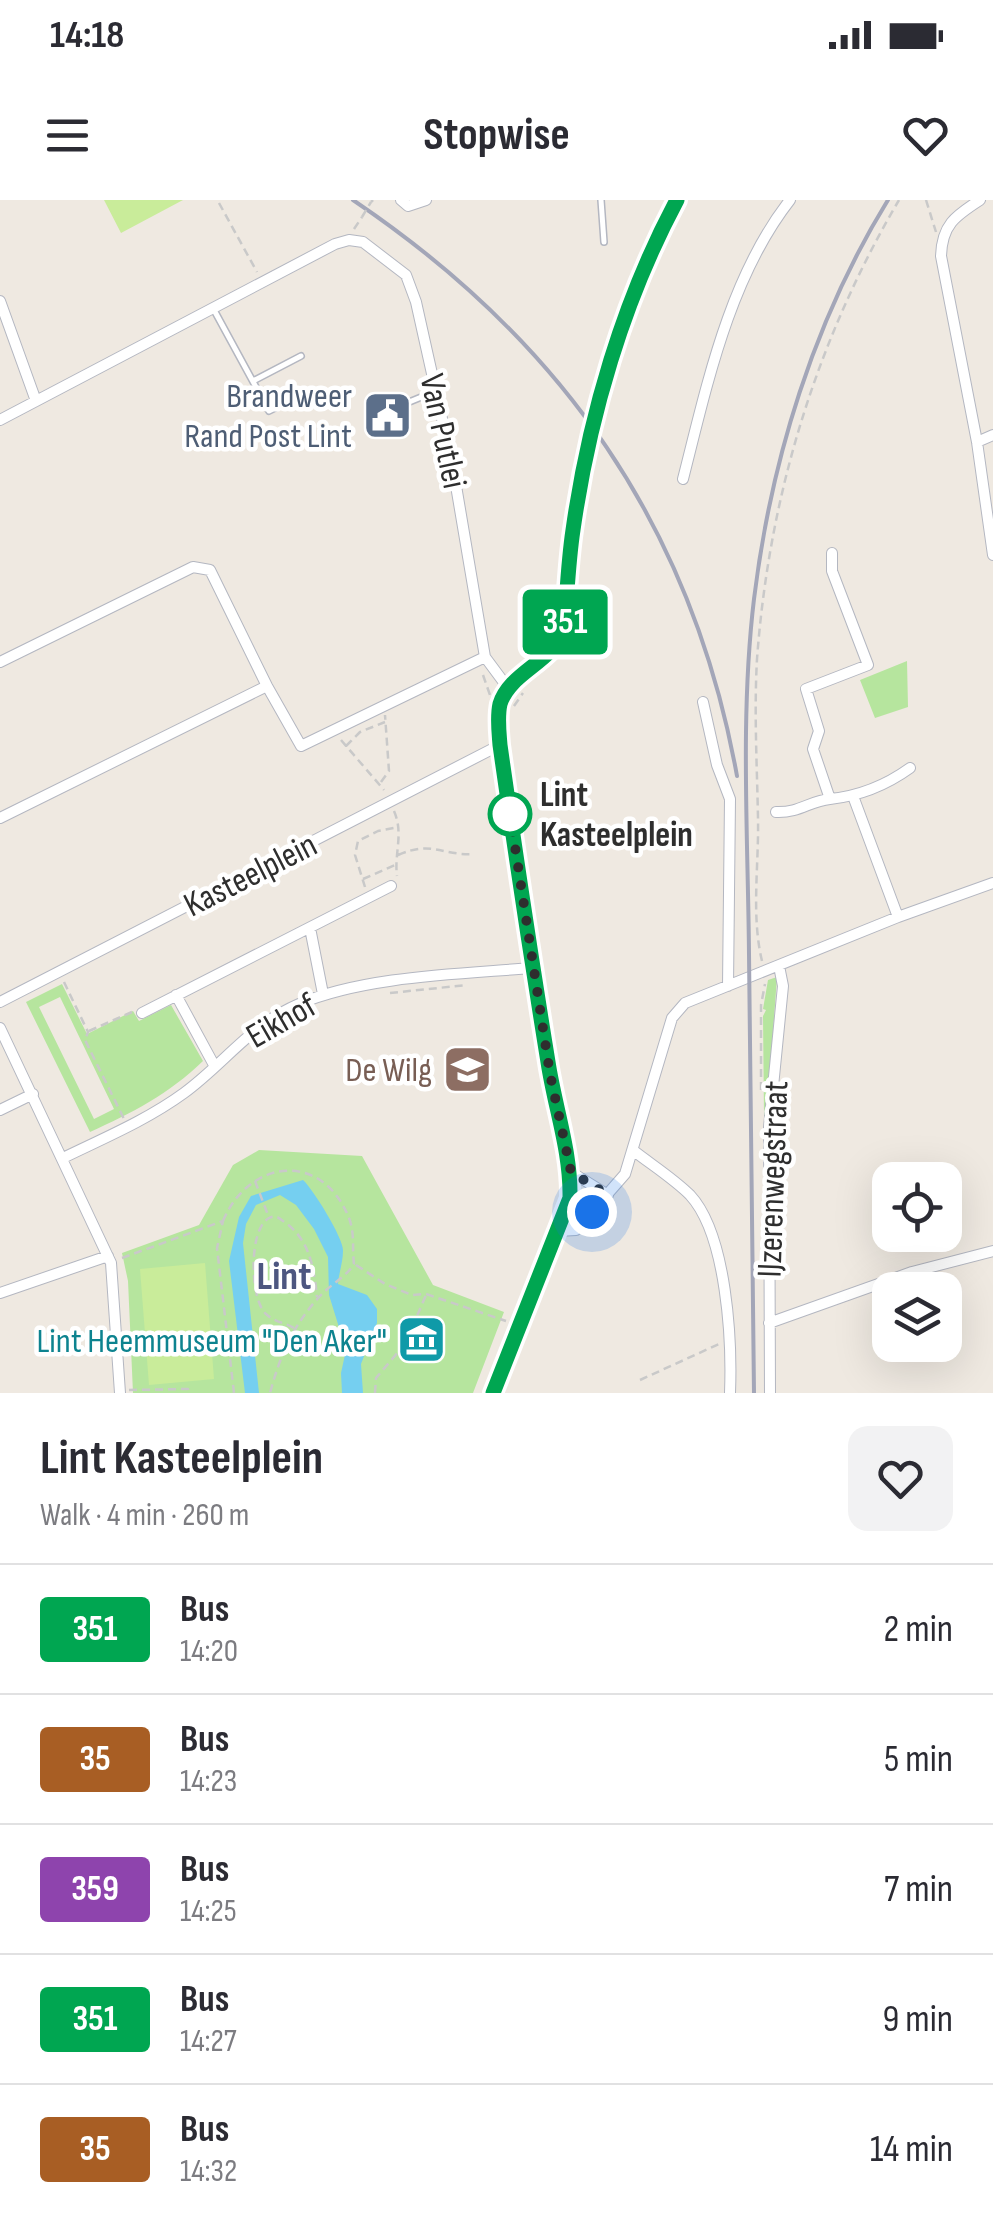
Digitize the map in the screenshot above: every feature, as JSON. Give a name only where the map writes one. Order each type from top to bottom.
[{"type":"street","points":[[405,203],[426,200]]},
{"type":"street","points":[[493,1393],[570,1198],[571,1172],[532,968],[500,745],[505,694],[559,645],[564,630],[572,530],[600,405],[620,331],[677,200]]},
{"type":"street","points":[[683,479],[717,354],[745,277],[790,200]]},
{"type":"street","points":[[980,200],[952,218],[942,235],[940,256],[977,442],[993,555]]},
{"type":"street","points":[[0,420],[351,235]]},
{"type":"street","name":"Van Putlei","points":[[351,235],[406,275],[416,302],[453,468],[486,657],[505,694]]},
{"type":"street","points":[[0,301],[36,401]]},
{"type":"street","points":[[977,442],[993,435]]},
{"type":"street","points":[[830,799],[812,749],[819,731],[806,689],[868,665],[832,572],[832,553]]},
{"type":"street","points":[[0,662],[193,567],[210,570],[302,746],[486,657]]},
{"type":"street","points":[[0,818],[268,686]]},
{"type":"street","points":[[702,702],[717,765],[730,798],[728,986]]},
{"type":"street","name":"Kasteelplein","points":[[0,1002],[500,745]]},
{"type":"street","points":[[776,812],[792,813],[830,799],[853,796],[893,780],[910,768]]},
{"type":"street","points":[[853,796],[898,917]]},
{"type":"street","points":[[558,1231],[576,1230],[625,1174],[672,1018],[686,1003],[898,917],[991,884],[993,898]]},
{"type":"street","points":[[142,1013],[391,886]]},
{"type":"street","points":[[310,928],[324,994]]},
{"type":"street","name":"IJzerenwegstraat","points":[[770,1393],[768,1144],[783,986],[780,966]]},
{"type":"street","name":"Eikhof","points":[[63,1158],[128,1127],[186,1091],[260,1025],[336,989],[532,968]]},
{"type":"street","points":[[176,995],[214,1064]]},
{"type":"street","points":[[0,1028],[110,1260],[120,1391]]},
{"type":"street","points":[[0,1110],[33,1094]]},
{"type":"street","points":[[634,1151],[691,1196],[708,1224],[729,1315],[730,1393]]},
{"type":"street","points":[[571,1172],[608,1195]]},
{"type":"street","points":[[769,1323],[912,1272],[993,1251]]},
{"type":"street","points":[[0,1293],[110,1260]]},
{"type":"lane","points":[[601,200],[604,242]]},
{"type":"lane","points":[[213,307],[269,411],[297,397]]},
{"type":"lane","points":[[252,381],[301,356]]},
{"type":"lane","points":[[397,407],[436,391]]},
{"type":"path","points":[[351,235],[373,200]]},
{"type":"path","points":[[760,1018],[764,972],[758,948],[756,713],[768,558],[786,472],[818,367],[868,252],[899,200]]},
{"type":"path","points":[[926,200],[934,231],[942,235]]},
{"type":"path","points":[[219,203],[262,282]]},
{"type":"path","points":[[486,657],[483,672],[487,693],[505,694]]},
{"type":"path","points":[[380,783],[389,771],[382,707]]},
{"type":"path","points":[[346,748],[360,732],[386,722]]},
{"type":"path","points":[[335,730],[346,748],[380,783],[400,827],[397,875],[391,886]]},
{"type":"path","points":[[369,897],[355,855],[358,842],[378,830],[400,827]]},
{"type":"path","points":[[397,855],[422,846],[474,854]]},
{"type":"path","points":[[362,879],[395,865]]},
{"type":"path","points":[[59,972],[88,1032]]},
{"type":"path","points":[[378,994],[468,984]]},
{"type":"path","points":[[128,1127],[85,1040],[88,1032],[137,1010],[142,1013]]},
{"type":"path","points":[[234,1393],[218,1248],[223,1222],[231,1201],[254,1179],[300,1171],[313,1173],[336,1194],[348,1215],[354,1264],[324,1291],[295,1328],[280,1356],[270,1393]]},
{"type":"path","points":[[254,1179],[269,1218]]},
{"type":"path","points":[[269,1218],[286,1222],[304,1242],[313,1266],[317,1299]]},
{"type":"path","points":[[269,1218],[255,1246],[256,1295],[268,1316],[295,1328]]},
{"type":"path","points":[[110,1260],[223,1222]]},
{"type":"path","points":[[354,1264],[385,1284],[519,1326]]},
{"type":"path","points":[[374,1391],[376,1378],[405,1344],[426,1294]]},
{"type":"path","points":[[640,1380],[730,1340]]},
{"type":"path","points":[[405,1344],[417,1348]]},
{"type":"path","points":[[120,1391],[188,1389],[189,1393]]},
{"type":"green space","points":[[104,200],[183,200],[121,233]]},
{"type":"green space","points":[[907,661],[908,707],[875,718],[860,680]]},
{"type":"green space","points":[[777,977],[764,1116],[763,1009],[768,980]]},
{"type":"green space","points":[[62,984],[87,1034],[133,1011],[139,1021],[171,1005],[203,1061],[150,1102],[90,1132],[26,1002]],"holes":[[[60,997],[114,1109],[94,1119],[39,1007]]]},
{"type":"green space","points":[[259,1150],[362,1156],[433,1285],[504,1312],[473,1393],[133,1393],[128,1281],[122,1253],[199,1225],[233,1165]]},
{"type":"green space","points":[[205,1263],[214,1379],[149,1385],[140,1269]]},
{"type":"water","points":[[303,1180],[339,1236],[343,1255],[338,1284],[367,1295],[377,1309],[377,1323],[361,1364],[363,1393],[342,1393],[346,1350],[329,1295],[328,1257],[296,1205],[280,1195],[256,1205],[246,1224],[243,1243],[259,1393],[245,1393],[229,1261],[239,1217],[251,1196]]},
{"type":"railway","points":[[353,200],[428,255],[495,314],[554,378],[606,447],[651,521],[687,600],[716,685],[737,776]]},
{"type":"railway","points":[[754,1393],[746,776],[747,687],[754,599],[772,495],[800,392],[838,293],[888,200]]},
{"type":"bus line","name":"351","points":[[493,1393],[570,1198],[571,1172],[532,968],[500,745],[499,712],[508,688],[559,645],[564,630],[572,530],[600,405],[620,331],[677,200]]},
{"type":"place","name":"Brandweer Rand Post Lint","points":[[387,415]]},
{"type":"place","name":"Lint Kasteelplein","points":[[510,814]]},
{"type":"place","name":"De Wilg","points":[[467,1069]]},
{"type":"place","name":"Lint Heemmuseum \"Den Aker\"","points":[[422,1340]]},
{"type":"district","name":"Lint","points":[[284,1275]]},
{"type":"route","points":[[510,814],[550,1074],[571,1172],[608,1195],[592,1212]]}]
